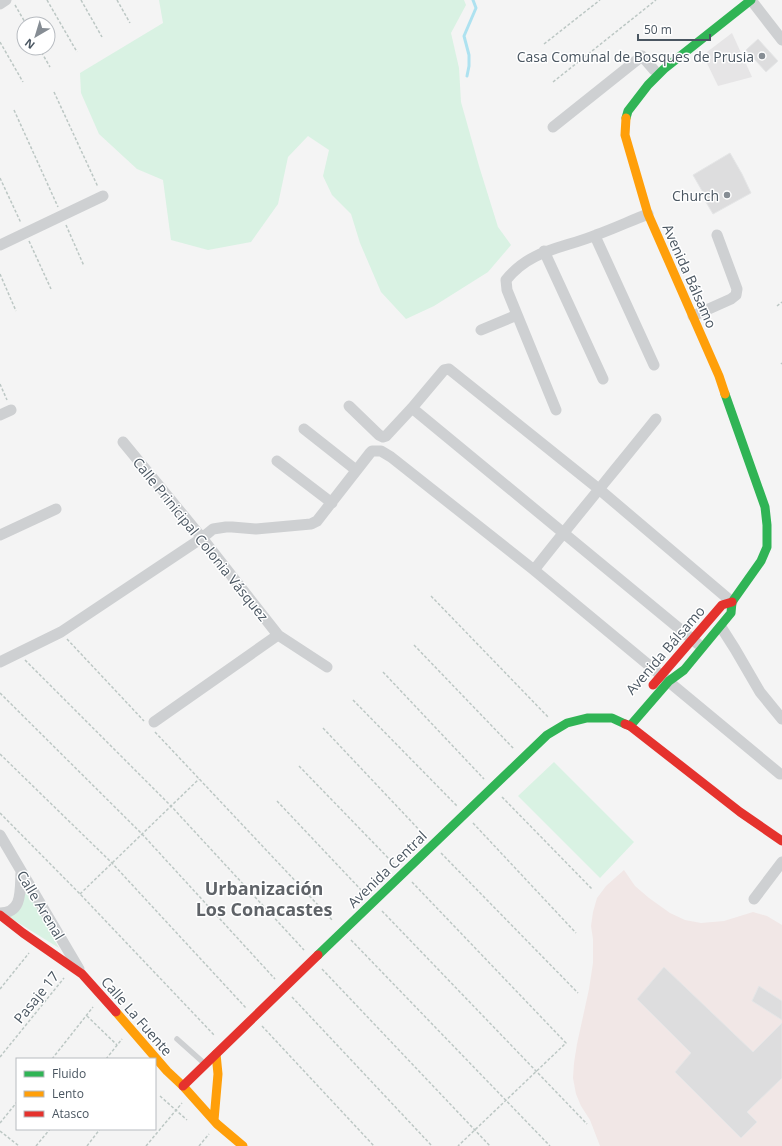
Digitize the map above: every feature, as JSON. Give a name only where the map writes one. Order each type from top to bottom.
[{"type":"street","points":[[0,4],[6,0]]},
{"type":"street","points":[[751,0],[782,40]]},
{"type":"street","name":"Avenida Bálsamo","points":[[647,692],[666,678],[684,670],[731,613],[732,602],[761,561],[767,547],[767,525],[765,507],[720,376],[648,214],[625,135],[625,123],[628,111],[644,90],[664,69],[751,0]]},
{"type":"street","points":[[553,127],[642,56],[654,70]]},
{"type":"street","points":[[0,245],[103,196]]},
{"type":"street","points":[[556,410],[507,290],[506,280],[513,271],[544,251],[595,236],[648,214]]},
{"type":"street","points":[[693,316],[731,299],[736,295],[738,289],[718,234]]},
{"type":"street","points":[[595,236],[654,365]]},
{"type":"street","points":[[544,251],[603,379]]},
{"type":"street","points":[[481,330],[517,315]]},
{"type":"street","points":[[381,451],[383,437],[386,436],[412,408],[444,370],[448,369],[600,490],[732,602]]},
{"type":"street","points":[[349,406],[379,435],[383,437]]},
{"type":"street","points":[[412,408],[703,648]]},
{"type":"street","points":[[0,415],[11,410]]},
{"type":"street","points":[[534,570],[656,419]]},
{"type":"street","points":[[304,429],[356,470]]},
{"type":"street","name":"Calle Prinicipal Colonia Vásquez","points":[[123,442],[202,538],[278,635],[327,667]]},
{"type":"street","points":[[0,662],[61,632],[202,538],[213,529],[232,527],[256,529],[311,524],[317,521],[332,504],[356,470],[372,451],[381,451],[391,457],[534,570],[780,774]]},
{"type":"street","points":[[277,461],[332,504]]},
{"type":"street","points":[[0,535],[56,509]]},
{"type":"street","name":"Avenida Bálsamo","points":[[630,726],[693,639],[722,605],[732,602]]},
{"type":"street","points":[[720,627],[735,649],[760,692],[782,719]]},
{"type":"street","points":[[150,724],[278,635]]},
{"type":"street","name":"Avenida Central","points":[[183,1086],[403,873],[524,759],[547,735],[567,723],[587,718],[624,718],[630,726],[740,812],[782,841]]},
{"type":"street","name":"Calle Arenal","points":[[0,835],[82,974]]},
{"type":"street","points":[[754,899],[782,862]]},
{"type":"street","points":[[0,914],[13,910],[17,905],[21,872]]},
{"type":"street","name":"Calle La Fuente","points":[[0,914],[37,943],[82,974],[156,1058]]},
{"type":"street","points":[[215,1122],[218,1074],[216,1054]]},
{"type":"street","name":"Calle La Fuente","points":[[156,1059],[215,1122],[243,1146]]},
{"type":"street","points":[[167,1071],[184,1071],[204,1066]]},
{"type":"lane","points":[[177,1039],[204,1066]]},
{"type":"path","points":[[12,0],[21,16]]},
{"type":"path","points":[[47,0],[77,52]]},
{"type":"path","points":[[81,0],[102,37]]},
{"type":"path","points":[[117,0],[130,22]]},
{"type":"path","points":[[544,44],[600,0]]},
{"type":"path","points":[[553,82],[656,0]]},
{"type":"path","points":[[0,42],[23,82]]},
{"type":"path","points":[[44,56],[50,67]]},
{"type":"path","points":[[54,92],[103,196]]},
{"type":"path","points":[[14,110],[84,266]]},
{"type":"path","points":[[0,274],[16,311]]},
{"type":"path","points":[[777,306],[782,302]]},
{"type":"path","points":[[0,384],[11,410]]},
{"type":"path","points":[[430,596],[558,728]]},
{"type":"path","points":[[61,632],[150,724],[199,779],[343,931],[550,1146]]},
{"type":"path","points":[[414,645],[524,759]]},
{"type":"path","points":[[18,653],[171,806],[313,960],[490,1146]]},
{"type":"path","points":[[383,672],[493,788],[592,888]]},
{"type":"path","points":[[0,693],[142,834],[284,989],[432,1146]]},
{"type":"path","points":[[354,700],[465,814],[576,933]]},
{"type":"path","points":[[323,728],[433,845],[578,994]]},
{"type":"path","points":[[0,754],[112,863],[374,1146]]},
{"type":"path","points":[[299,766],[566,1044],[458,1146]]},
{"type":"path","points":[[80,894],[199,779]]},
{"type":"path","points":[[277,802],[587,1124]]},
{"type":"path","points":[[0,813],[80,894],[225,1046]]},
{"type":"path","points":[[0,989],[37,943]]},
{"type":"path","name":"Pasaje 17","points":[[0,1057],[72,967]]},
{"type":"path","points":[[53,1058],[102,996]]},
{"type":"path","points":[[87,1016],[117,1045]]},
{"type":"path","points":[[107,1058],[130,1029]]},
{"type":"path","points":[[146,1146],[190,1094]]},
{"type":"path","points":[[160,1096],[187,1120]]},
{"type":"path","points":[[0,1123],[16,1103]]},
{"type":"path","points":[[199,1146],[215,1122]]},
{"type":"path","points":[[36,1146],[49,1130]]},
{"type":"path","points":[[87,1146],[99,1130]]},
{"type":"path","points":[[0,1131],[19,1146]]},
{"type":"shaded area","points":[[732,33],[752,77],[718,86],[703,55]]},
{"type":"shaded area","points":[[624,870],[635,886],[649,898],[670,913],[685,920],[701,923],[724,921],[753,912],[767,916],[782,925],[782,1146],[600,1146],[590,1120],[581,1106],[576,1094],[573,1078],[574,1063],[593,963],[593,939],[591,926],[593,912],[597,898],[606,886]]},
{"type":"green space","points":[[159,0],[464,0],[466,5],[451,33],[459,68],[461,102],[498,227],[511,245],[488,272],[434,306],[406,319],[381,292],[360,243],[351,214],[332,195],[323,176],[329,150],[308,136],[288,157],[278,204],[251,242],[208,250],[171,240],[163,180],[137,169],[99,134],[81,93],[80,73],[163,23]]},
{"type":"green space","points":[[554,762],[634,842],[600,878],[518,796]]},
{"type":"green space","points":[[25,893],[30,897],[59,948],[9,917],[19,910]]},
{"type":"building","name":"Casa Comunal de Bosques de Prusia","points":[[758,39],[778,61],[766,72],[746,50]]},
{"type":"building","points":[[730,153],[751,193],[713,214],[693,175]]},
{"type":"building","points":[[664,967],[753,1052],[782,1023],[782,1078],[747,1112],[757,1122],[741,1138],[675,1072],[691,1053],[637,999]]},
{"type":"building","points":[[759,986],[782,1001],[782,1020],[752,1001]]},
{"type":"waterway","points":[[467,76],[469,55],[464,36],[476,8],[473,0]]},
{"type":"traffic: fast","points":[[626,118],[628,111],[648,85],[664,69],[751,0]]},
{"type":"traffic: fast","points":[[630,726],[669,681],[684,670],[731,613],[732,602],[761,561],[767,547],[765,507],[725,394]]},
{"type":"traffic: fast","points":[[318,955],[547,735],[567,723],[587,718],[612,718],[625,724]]},
{"type":"traffic: slow","points":[[626,118],[625,135],[648,214],[719,376],[725,394]]},
{"type":"traffic: slow","points":[[116,1012],[156,1058]]},
{"type":"traffic: slow","points":[[214,1120],[218,1074],[216,1054]]},
{"type":"traffic: slow","points":[[156,1058],[217,1124],[243,1146]]},
{"type":"traffic: jam","points":[[653,685],[722,605],[732,602]]},
{"type":"traffic: jam","points":[[625,724],[630,726],[740,812],[782,841]]},
{"type":"traffic: jam","points":[[0,915],[82,974],[116,1012]]},
{"type":"traffic: jam","points":[[183,1086],[318,955]]},
{"type":"place","name":"Casa Comunal de Bosques de Prusia","points":[[762,56]]},
{"type":"place","name":"Church","points":[[727,195]]},
{"type":"district","name":"Urbanización Los Conacastes","points":[[264,898]]}]
